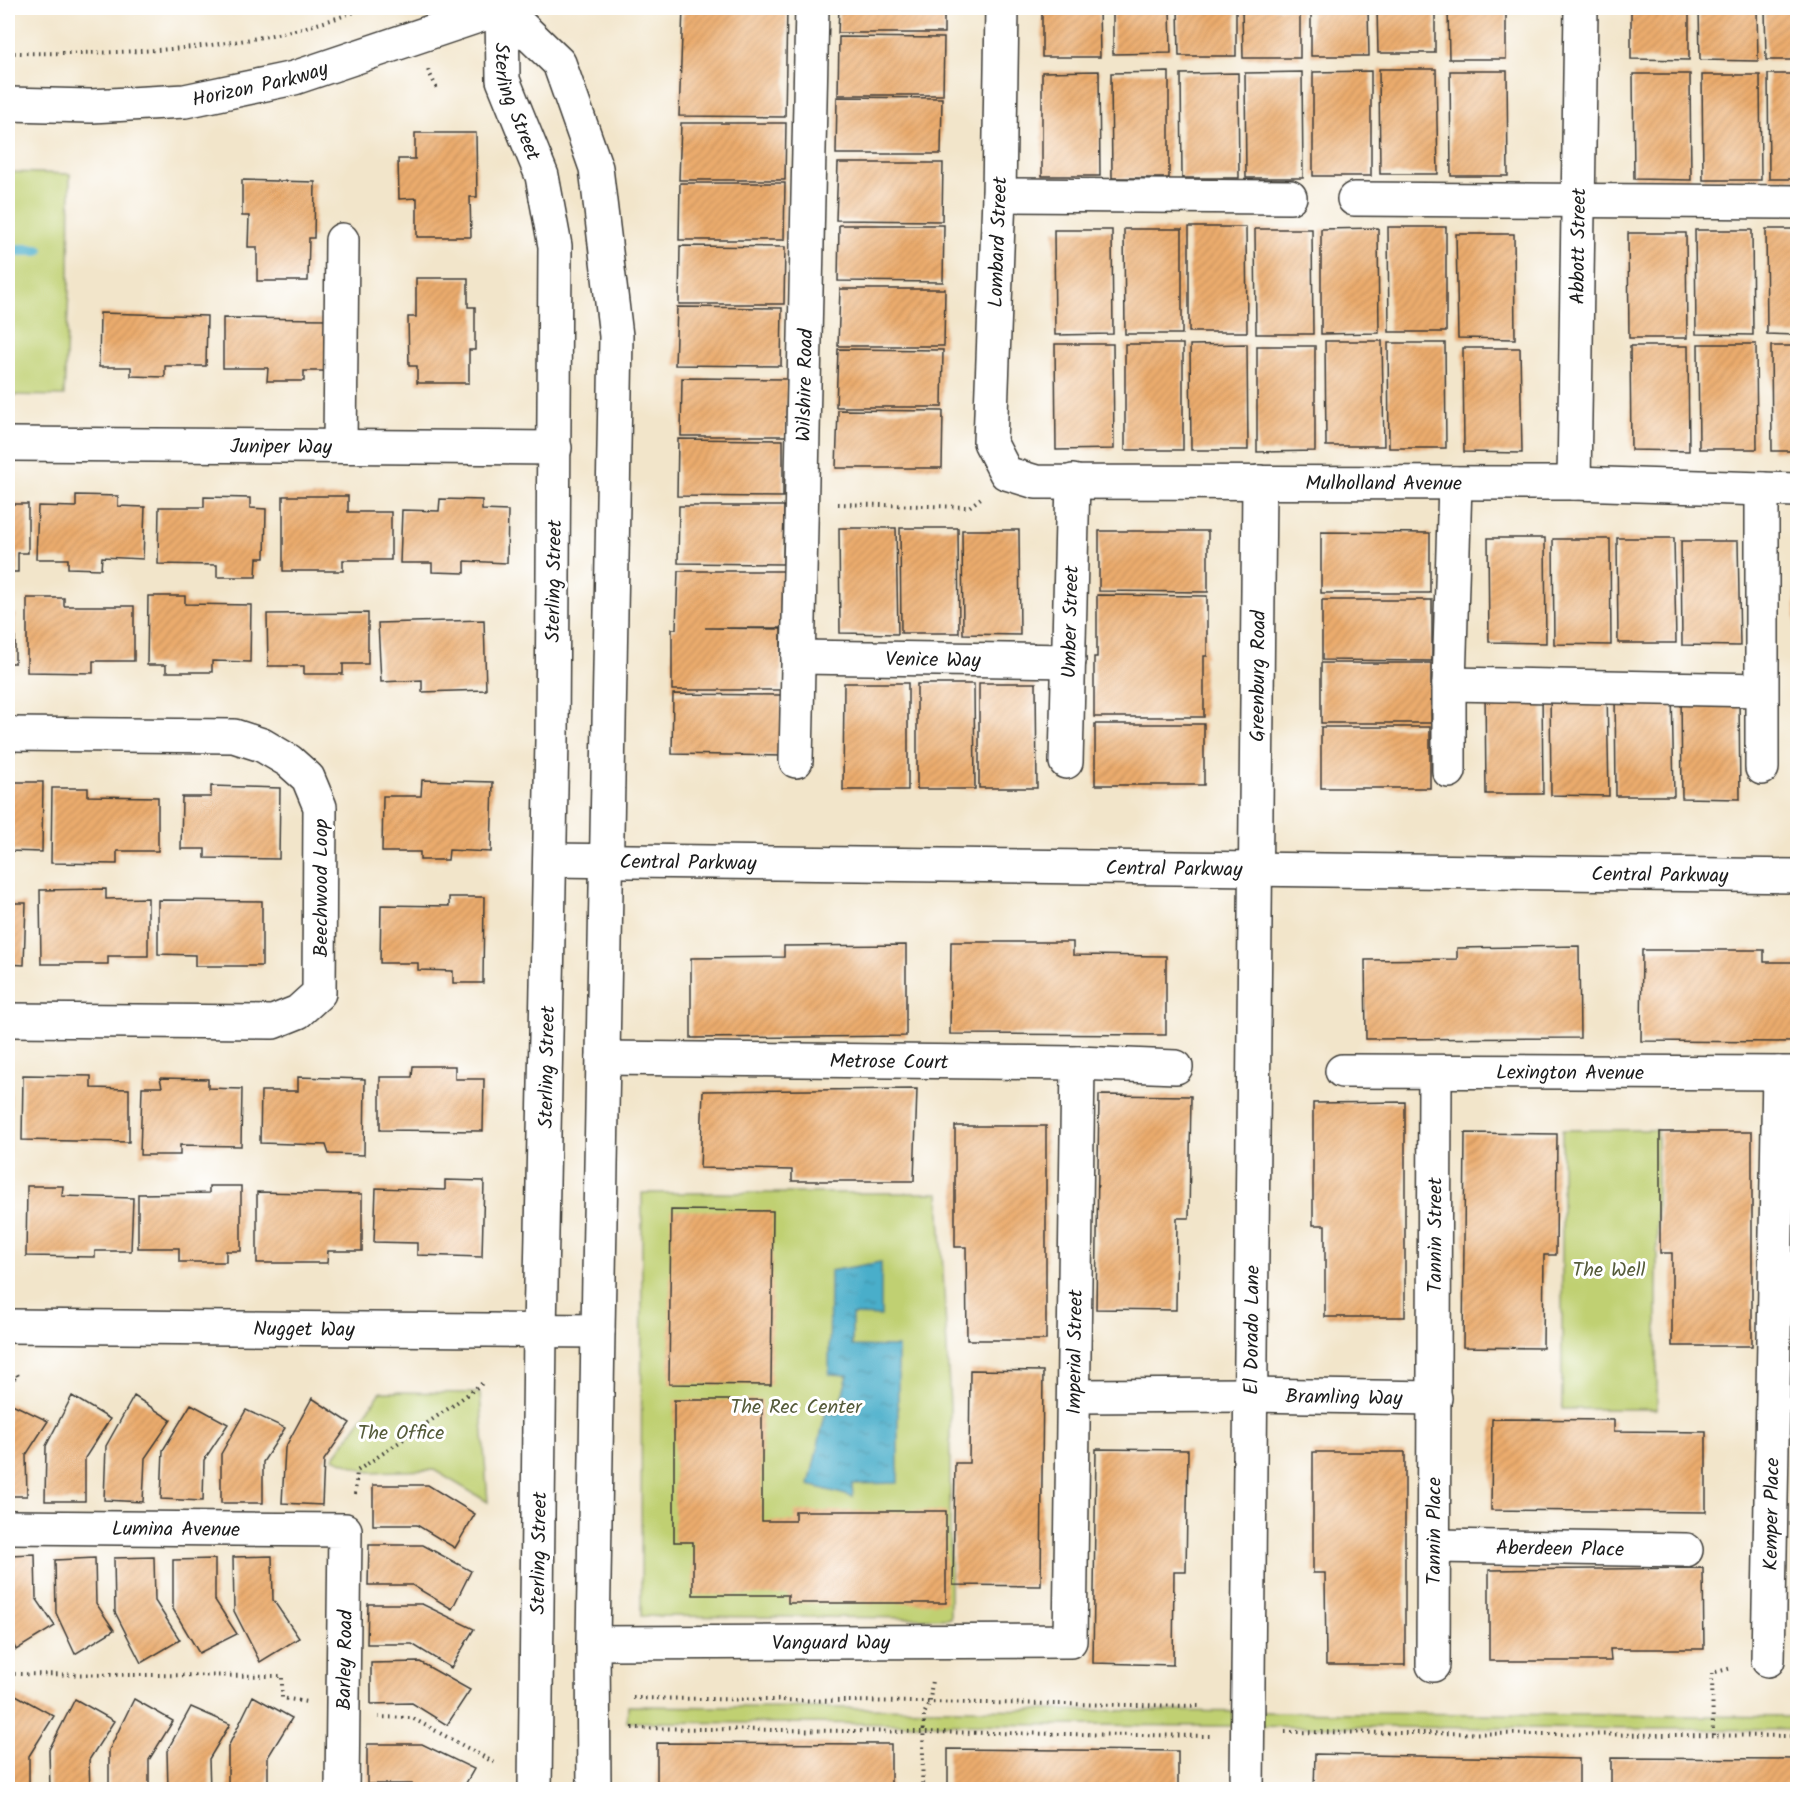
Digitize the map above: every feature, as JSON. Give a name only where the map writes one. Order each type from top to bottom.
[{"type":"street","name":"Horizon Parkway","points":[[8,104],[91,105],[185,101],[294,78],[502,8]]},
{"type":"street","name":"Sterling Street","points":[[502,8],[502,80],[542,176],[555,246],[550,860],[540,1331],[535,1790]]},
{"type":"street","name":"Sterling Street","points":[[502,8],[559,63],[596,168],[616,336],[593,1643],[594,1790]]},
{"type":"street","name":"Wilshire Road","points":[[796,761],[812,8]]},
{"type":"street","name":"Lombard Street","points":[[1002,8],[999,195],[990,442],[1006,473]]},
{"type":"street","name":"Abbott Street","points":[[1574,483],[1581,8]]},
{"type":"street","points":[[999,195],[1290,197]]},
{"type":"street","points":[[1354,200],[1797,202]]},
{"type":"street","points":[[340,446],[342,240]]},
{"type":"street","name":"Juniper Way","points":[[8,444],[555,448]]},
{"type":"street","name":"Mulholland Avenue","points":[[1006,473],[1036,482],[1574,483],[1797,490]]},
{"type":"street","name":"Umber Street","points":[[1066,762],[1073,481]]},
{"type":"street","name":"Greenburg Road","points":[[1257,869],[1259,482]]},
{"type":"street","points":[[1449,771],[1449,684],[1455,483]]},
{"type":"street","points":[[1762,489],[1762,768]]},
{"type":"street","name":"Venice Way","points":[[798,657],[1069,661]]},
{"type":"street","points":[[1449,684],[1761,690]]},
{"type":"street","name":"Beechwood Loop","points":[[8,734],[234,736],[262,745],[289,761],[308,778],[320,807],[319,993],[298,1012],[273,1022],[8,1020]]},
{"type":"street","name":"Central Parkway","points":[[550,860],[1797,876]]},
{"type":"street","name":"El Dorado Lane","points":[[1247,1790],[1257,869]]},
{"type":"street","name":"Metrose Court","points":[[603,1058],[1077,1063],[1176,1067]]},
{"type":"street","name":"Imperial Street","points":[[1070,1641],[1077,1063]]},
{"type":"street","name":"Lexington Avenue","points":[[1342,1071],[1788,1073]]},
{"type":"street","name":"Tannin Street","points":[[1435,1072],[1435,1398]]},
{"type":"street","name":"Kemper Place","points":[[1768,1660],[1785,1368],[1788,1073]]},
{"type":"street","name":"Nugget Way","points":[[8,1326],[598,1331]]},
{"type":"street","name":"Bramling Way","points":[[1074,1395],[1435,1398]]},
{"type":"street","name":"Tannin Place","points":[[1433,1665],[1435,1398]]},
{"type":"street","name":"Lumina Avenue","points":[[8,1527],[345,1530]]},
{"type":"street","name":"Barley Road","points":[[342,1790],[345,1530]]},
{"type":"street","name":"Aberdeen Place","points":[[1434,1546],[1686,1550]]},
{"type":"street","name":"Vanguard Way","points":[[593,1643],[1070,1641]]},
{"type":"path","points":[[8,53],[93,54],[192,48],[266,35],[350,14],[365,8]]},
{"type":"path","points":[[802,504],[969,507],[1006,473]]},
{"type":"path","points":[[8,1389],[17,1374],[18,1376]]},
{"type":"path","points":[[345,1530],[355,1495],[357,1471],[484,1382]]},
{"type":"path","points":[[1713,1736],[1712,1673],[1768,1660]]},
{"type":"path","points":[[922,1790],[924,1714],[930,1702],[932,1669]]},
{"type":"path","points":[[8,1674],[282,1676],[282,1698],[344,1708],[368,1716],[412,1718],[500,1766]]},
{"type":"path","points":[[633,1698],[1202,1706]]},
{"type":"path","points":[[632,1728],[924,1730],[1210,1736]]},
{"type":"path","points":[[1285,1732],[1797,1736]]},
{"type":"green space","points":[[8,172],[70,174],[69,289],[64,396],[8,395]]},
{"type":"green space","name":"The Well","points":[[1562,1130],[1657,1130],[1657,1409],[1562,1409]]},
{"type":"green space","name":"The Rec Center","points":[[642,1193],[939,1193],[950,1408],[950,1618],[641,1616]]},
{"type":"green space","name":"The Office","points":[[381,1392],[480,1393],[488,1502],[434,1470],[369,1472],[333,1458]]},
{"type":"green space","points":[[628,1706],[1797,1717],[1798,1730],[627,1722]]},
{"type":"water","points":[[881,1262],[881,1316],[852,1315],[852,1346],[898,1347],[898,1483],[852,1484],[853,1497],[809,1485],[826,1411],[837,1414],[848,1375],[829,1374],[830,1271]]},
{"type":"building","points":[[683,8],[787,8],[785,117],[679,116]]},
{"type":"building","points":[[839,8],[944,8],[944,33],[838,33]]},
{"type":"building","points":[[1042,8],[1099,8],[1100,57],[1042,57]]},
{"type":"building","points":[[1113,8],[1170,8],[1171,53],[1113,54]]},
{"type":"building","points":[[1178,8],[1236,8],[1236,56],[1179,56]]},
{"type":"building","points":[[1242,8],[1300,8],[1300,58],[1243,58]]},
{"type":"building","points":[[1311,8],[1368,8],[1369,56],[1311,56]]},
{"type":"building","points":[[1377,8],[1435,8],[1435,53],[1378,53]]},
{"type":"building","points":[[1448,8],[1506,8],[1506,59],[1449,59]]},
{"type":"building","points":[[1631,8],[1689,8],[1689,60],[1631,59]]},
{"type":"building","points":[[1699,8],[1757,8],[1758,61],[1700,60]]},
{"type":"building","points":[[1765,8],[1798,8],[1798,60],[1766,60]]},
{"type":"building","points":[[839,37],[944,38],[943,95],[838,95]]},
{"type":"building","points":[[1379,69],[1436,69],[1438,174],[1380,174]]},
{"type":"building","points":[[1099,71],[1100,176],[1042,176],[1042,72]]},
{"type":"building","points":[[1371,71],[1371,176],[1313,176],[1313,72]]},
{"type":"building","points":[[1450,71],[1507,71],[1508,176],[1451,176]]},
{"type":"building","points":[[1169,72],[1169,178],[1112,178],[1111,73]]},
{"type":"building","points":[[1302,72],[1303,178],[1246,178],[1245,73]]},
{"type":"building","points":[[1238,73],[1239,178],[1182,178],[1181,74]]},
{"type":"building","points":[[1633,74],[1690,74],[1691,180],[1634,179]]},
{"type":"building","points":[[1768,74],[1798,74],[1798,179],[1769,179]]},
{"type":"building","points":[[1702,75],[1760,75],[1761,180],[1703,180]]},
{"type":"building","points":[[837,97],[942,98],[941,154],[836,154]]},
{"type":"building","points":[[681,123],[786,123],[785,180],[679,180]]},
{"type":"building","points":[[415,133],[476,133],[477,197],[470,197],[471,237],[417,237],[417,198],[399,199],[398,159],[415,159]]},
{"type":"building","points":[[838,163],[943,163],[942,221],[836,220]]},
{"type":"building","points":[[242,180],[315,182],[314,238],[309,238],[308,281],[257,281],[257,247],[248,247],[249,216],[242,216]]},
{"type":"building","points":[[680,183],[785,183],[784,240],[679,240]]},
{"type":"building","points":[[839,225],[944,225],[943,282],[838,281]]},
{"type":"building","points":[[1189,227],[1246,227],[1247,332],[1189,332]]},
{"type":"building","points":[[1388,227],[1446,227],[1446,332],[1389,332]]},
{"type":"building","points":[[1378,228],[1379,333],[1321,334],[1321,229]]},
{"type":"building","points":[[1124,229],[1182,229],[1182,334],[1125,334]]},
{"type":"building","points":[[1255,229],[1312,229],[1313,334],[1256,334]]},
{"type":"building","points":[[1766,229],[1798,229],[1798,335],[1767,334]]},
{"type":"building","points":[[1054,230],[1112,230],[1113,334],[1055,335]]},
{"type":"building","points":[[1695,230],[1752,230],[1753,335],[1696,334]]},
{"type":"building","points":[[1628,233],[1686,233],[1687,338],[1629,338]]},
{"type":"building","points":[[1456,234],[1514,234],[1515,339],[1458,338]]},
{"type":"building","points":[[680,246],[785,247],[784,304],[679,304]]},
{"type":"building","points":[[416,278],[468,278],[468,307],[475,307],[475,350],[469,350],[469,383],[417,383],[417,366],[409,366],[408,317],[416,317]]},
{"type":"building","points":[[840,289],[945,289],[944,346],[838,346]]},
{"type":"building","points":[[677,307],[782,308],[781,366],[675,365]]},
{"type":"building","points":[[100,313],[207,316],[206,366],[165,366],[165,377],[131,376],[131,367],[99,367]]},
{"type":"building","points":[[223,318],[330,319],[330,371],[304,371],[304,381],[267,381],[268,368],[223,368]]},
{"type":"building","points":[[1325,341],[1382,341],[1384,446],[1326,446]]},
{"type":"building","points":[[1388,343],[1445,343],[1446,448],[1389,448]]},
{"type":"building","points":[[1055,344],[1113,344],[1114,449],[1056,450]]},
{"type":"building","points":[[1125,344],[1183,344],[1183,450],[1125,450]]},
{"type":"building","points":[[1247,344],[1248,450],[1191,450],[1190,345]]},
{"type":"building","points":[[1698,344],[1756,344],[1757,449],[1699,449]]},
{"type":"building","points":[[1257,346],[1315,346],[1315,451],[1257,452]]},
{"type":"building","points":[[1630,346],[1688,346],[1689,451],[1631,450]]},
{"type":"building","points":[[1771,346],[1798,346],[1798,451],[1772,451]]},
{"type":"building","points":[[1463,348],[1520,348],[1522,453],[1464,452]]},
{"type":"building","points":[[838,349],[943,350],[942,407],[836,407]]},
{"type":"building","points":[[682,378],[787,379],[786,436],[681,436]]},
{"type":"building","points":[[838,410],[943,411],[942,468],[836,468]]},
{"type":"building","points":[[678,439],[783,440],[783,497],[677,496]]},
{"type":"building","points":[[8,492],[13,493],[13,504],[28,504],[28,553],[18,553],[18,572],[8,572]]},
{"type":"building","points":[[76,495],[118,496],[118,506],[145,507],[143,559],[102,557],[101,569],[68,568],[68,559],[36,559],[38,506],[76,507]]},
{"type":"building","points":[[283,496],[348,496],[348,512],[391,512],[391,560],[343,560],[343,571],[283,571]]},
{"type":"building","points":[[204,497],[250,498],[250,508],[266,509],[265,558],[257,558],[256,577],[217,577],[217,565],[158,564],[159,507],[204,507]]},
{"type":"building","points":[[440,499],[482,500],[482,510],[508,511],[507,563],[465,561],[465,573],[432,572],[432,563],[400,563],[402,510],[439,511]]},
{"type":"building","points":[[679,506],[784,506],[783,564],[678,563]]},
{"type":"building","points":[[839,528],[896,528],[898,634],[840,633]]},
{"type":"building","points":[[900,528],[958,528],[959,633],[901,633]]},
{"type":"building","points":[[962,530],[1019,530],[1020,635],[963,634]]},
{"type":"building","points":[[1099,531],[1208,531],[1208,592],[1099,591]]},
{"type":"building","points":[[1321,532],[1430,533],[1430,593],[1321,593]]},
{"type":"building","points":[[1795,535],[1798,535],[1798,596],[1795,596]]},
{"type":"building","points":[[1488,538],[1545,538],[1546,643],[1489,642]]},
{"type":"building","points":[[1617,538],[1674,538],[1676,643],[1618,643]]},
{"type":"building","points":[[1553,539],[1610,539],[1611,645],[1554,644]]},
{"type":"building","points":[[1681,541],[1738,541],[1740,646],[1682,645]]},
{"type":"building","points":[[678,571],[783,571],[782,628],[705,628],[781,629],[781,690],[672,690],[672,629],[676,629]]},
{"type":"building","points":[[1097,595],[1207,596],[1204,717],[1094,717]]},
{"type":"building","points":[[148,596],[185,596],[185,604],[251,605],[250,662],[212,661],[212,672],[166,672],[166,665],[147,665]]},
{"type":"building","points":[[27,598],[64,598],[64,606],[134,606],[134,661],[93,661],[93,673],[27,672]]},
{"type":"building","points":[[1795,598],[1798,598],[1798,659],[1795,659]]},
{"type":"building","points":[[1322,600],[1432,600],[1432,661],[1322,660]]},
{"type":"building","points":[[368,613],[368,664],[343,664],[343,674],[304,674],[304,666],[268,666],[267,614]]},
{"type":"building","points":[[8,614],[15,614],[15,663],[8,663]]},
{"type":"building","points":[[484,620],[486,690],[422,692],[422,680],[381,682],[378,623]]},
{"type":"building","points":[[1794,660],[1798,660],[1798,721],[1794,721]]},
{"type":"building","points":[[1321,663],[1431,663],[1431,723],[1321,723]]},
{"type":"building","points":[[844,683],[908,683],[908,790],[843,790]]},
{"type":"building","points":[[979,683],[1036,683],[1037,788],[979,788]]},
{"type":"building","points":[[917,684],[974,684],[975,789],[917,789]]},
{"type":"building","points":[[1485,689],[1542,689],[1543,794],[1486,794]]},
{"type":"building","points":[[1550,690],[1607,690],[1609,796],[1551,795]]},
{"type":"building","points":[[1615,691],[1672,691],[1674,796],[1616,796]]},
{"type":"building","points":[[673,694],[781,695],[783,756],[672,754]]},
{"type":"building","points":[[1681,694],[1739,694],[1740,799],[1682,798]]},
{"type":"building","points":[[1795,723],[1798,723],[1798,784],[1795,784]]},
{"type":"building","points":[[1095,724],[1204,724],[1204,785],[1095,785]]},
{"type":"building","points":[[1321,727],[1430,727],[1430,788],[1321,788]]},
{"type":"building","points":[[422,780],[493,782],[491,852],[449,850],[448,860],[420,860],[420,852],[382,852],[383,796],[421,796]]},
{"type":"building","points":[[8,782],[43,782],[42,852],[8,851]]},
{"type":"building","points":[[211,786],[280,788],[279,859],[205,858],[205,849],[181,849],[182,797],[211,797]]},
{"type":"building","points":[[52,788],[88,788],[88,796],[158,797],[158,851],[117,851],[117,864],[51,863]]},
{"type":"building","points":[[106,889],[106,899],[148,898],[148,956],[108,956],[108,964],[41,964],[40,890]]},
{"type":"building","points":[[449,897],[484,897],[483,983],[453,983],[453,971],[418,970],[418,963],[380,963],[381,905],[449,906]]},
{"type":"building","points":[[158,900],[262,901],[262,966],[195,966],[195,955],[158,954]]},
{"type":"building","points":[[8,903],[26,903],[24,965],[8,964]]},
{"type":"building","points":[[951,942],[1073,942],[1073,955],[1166,956],[1166,1035],[950,1034]]},
{"type":"building","points":[[906,945],[906,1036],[691,1038],[691,958],[784,957],[784,946]]},
{"type":"building","points":[[1579,946],[1580,1038],[1366,1039],[1365,960],[1457,959],[1457,948]]},
{"type":"building","points":[[1642,950],[1764,950],[1764,962],[1798,962],[1798,1042],[1641,1041]]},
{"type":"building","points":[[413,1066],[455,1066],[455,1079],[484,1079],[483,1131],[380,1130],[380,1077],[412,1077]]},
{"type":"building","points":[[23,1075],[91,1076],[91,1088],[129,1089],[129,1142],[22,1140]]},
{"type":"building","points":[[298,1077],[365,1079],[364,1155],[329,1154],[326,1145],[260,1143],[261,1091],[298,1091]]},
{"type":"building","points":[[160,1078],[208,1079],[208,1088],[242,1089],[241,1146],[180,1145],[180,1155],[140,1155],[142,1087],[162,1087]]},
{"type":"building","points":[[8,1084],[11,1084],[10,1153],[8,1153]]},
{"type":"building","points":[[917,1089],[914,1181],[792,1181],[792,1170],[700,1168],[703,1091]]},
{"type":"building","points":[[1099,1095],[1191,1096],[1189,1218],[1177,1218],[1176,1310],[1096,1309]]},
{"type":"building","points":[[1405,1102],[1405,1317],[1325,1317],[1325,1225],[1313,1225],[1313,1103]]},
{"type":"building","points":[[955,1126],[1046,1126],[1046,1340],[967,1340],[966,1247],[955,1247]]},
{"type":"building","points":[[1660,1132],[1752,1132],[1752,1346],[1672,1346],[1672,1253],[1660,1253]]},
{"type":"building","points":[[1465,1133],[1557,1134],[1556,1255],[1544,1255],[1543,1348],[1463,1347]]},
{"type":"building","points":[[445,1180],[484,1181],[482,1257],[417,1255],[417,1243],[374,1242],[376,1188],[445,1190]]},
{"type":"building","points":[[27,1186],[63,1186],[62,1196],[133,1198],[131,1251],[95,1251],[95,1257],[26,1256]]},
{"type":"building","points":[[209,1186],[241,1186],[241,1251],[226,1251],[226,1262],[179,1262],[179,1248],[138,1248],[138,1194],[209,1193]]},
{"type":"building","points":[[257,1192],[362,1194],[362,1251],[328,1251],[327,1263],[257,1263]]},
{"type":"building","points":[[671,1210],[773,1211],[771,1385],[669,1384]]},
{"type":"building","points":[[970,1370],[1043,1371],[1041,1586],[953,1585],[955,1463],[969,1463]]},
{"type":"building","points":[[72,1396],[110,1419],[85,1458],[85,1501],[45,1501],[46,1446]]},
{"type":"building","points":[[134,1396],[171,1420],[145,1458],[143,1502],[104,1500],[106,1446]]},
{"type":"building","points":[[312,1398],[350,1423],[324,1460],[322,1505],[282,1503],[285,1448]]},
{"type":"building","points":[[674,1400],[762,1400],[762,1521],[795,1521],[795,1511],[946,1511],[946,1603],[788,1603],[788,1595],[693,1595],[693,1542],[674,1542]]},
{"type":"building","points":[[10,1403],[48,1421],[26,1455],[27,1496],[8,1496],[8,1407]]},
{"type":"building","points":[[191,1404],[228,1424],[204,1460],[203,1501],[161,1499],[163,1450]]},
{"type":"building","points":[[246,1410],[285,1428],[263,1462],[263,1503],[221,1503],[221,1454]]},
{"type":"building","points":[[1492,1419],[1614,1420],[1614,1431],[1706,1432],[1706,1512],[1491,1510]]},
{"type":"building","points":[[1096,1449],[1188,1450],[1186,1572],[1174,1572],[1173,1665],[1093,1663]]},
{"type":"building","points":[[1313,1452],[1405,1452],[1405,1665],[1326,1665],[1325,1573],[1313,1573]]},
{"type":"building","points":[[373,1485],[428,1485],[475,1514],[455,1548],[417,1525],[373,1525]]},
{"type":"building","points":[[369,1545],[423,1545],[471,1571],[452,1609],[412,1585],[368,1585]]},
{"type":"building","points":[[35,1554],[36,1598],[55,1626],[16,1650],[8,1632],[8,1555]]},
{"type":"building","points":[[272,1556],[273,1600],[299,1638],[260,1662],[234,1611],[233,1557]]},
{"type":"building","points":[[154,1557],[155,1601],[180,1640],[141,1663],[115,1612],[114,1558]]},
{"type":"building","points":[[95,1558],[96,1603],[114,1630],[75,1654],[56,1613],[55,1560]]},
{"type":"building","points":[[215,1559],[215,1600],[237,1634],[199,1653],[173,1609],[173,1560]]},
{"type":"building","points":[[1703,1568],[1704,1649],[1610,1649],[1611,1661],[1489,1661],[1489,1570]]},
{"type":"building","points":[[368,1604],[422,1604],[474,1629],[451,1668],[412,1644],[367,1644]]},
{"type":"building","points":[[420,1662],[470,1690],[447,1725],[412,1703],[371,1704],[371,1663]]},
{"type":"building","points":[[14,1694],[54,1716],[29,1756],[29,1790],[8,1790],[8,1708]]},
{"type":"building","points":[[253,1696],[292,1718],[268,1757],[268,1790],[228,1790],[228,1747]]},
{"type":"building","points":[[75,1699],[114,1721],[89,1760],[90,1790],[50,1790],[49,1750]]},
{"type":"building","points":[[134,1699],[173,1721],[149,1760],[149,1790],[109,1790],[109,1750]]},
{"type":"building","points":[[191,1707],[230,1724],[209,1759],[210,1790],[168,1790],[167,1751]]},
{"type":"building","points":[[657,1743],[891,1744],[891,1790],[657,1790]]},
{"type":"building","points":[[367,1744],[422,1744],[474,1769],[462,1790],[421,1790],[412,1784],[367,1784]]},
{"type":"building","points":[[948,1749],[1178,1751],[1178,1790],[948,1790]]},
{"type":"building","points":[[1315,1754],[1579,1759],[1579,1790],[1314,1790]]},
{"type":"building","points":[[1611,1758],[1798,1759],[1798,1790],[1611,1790]]},
{"type":"waterway","points":[[8,250],[38,250]]}]
